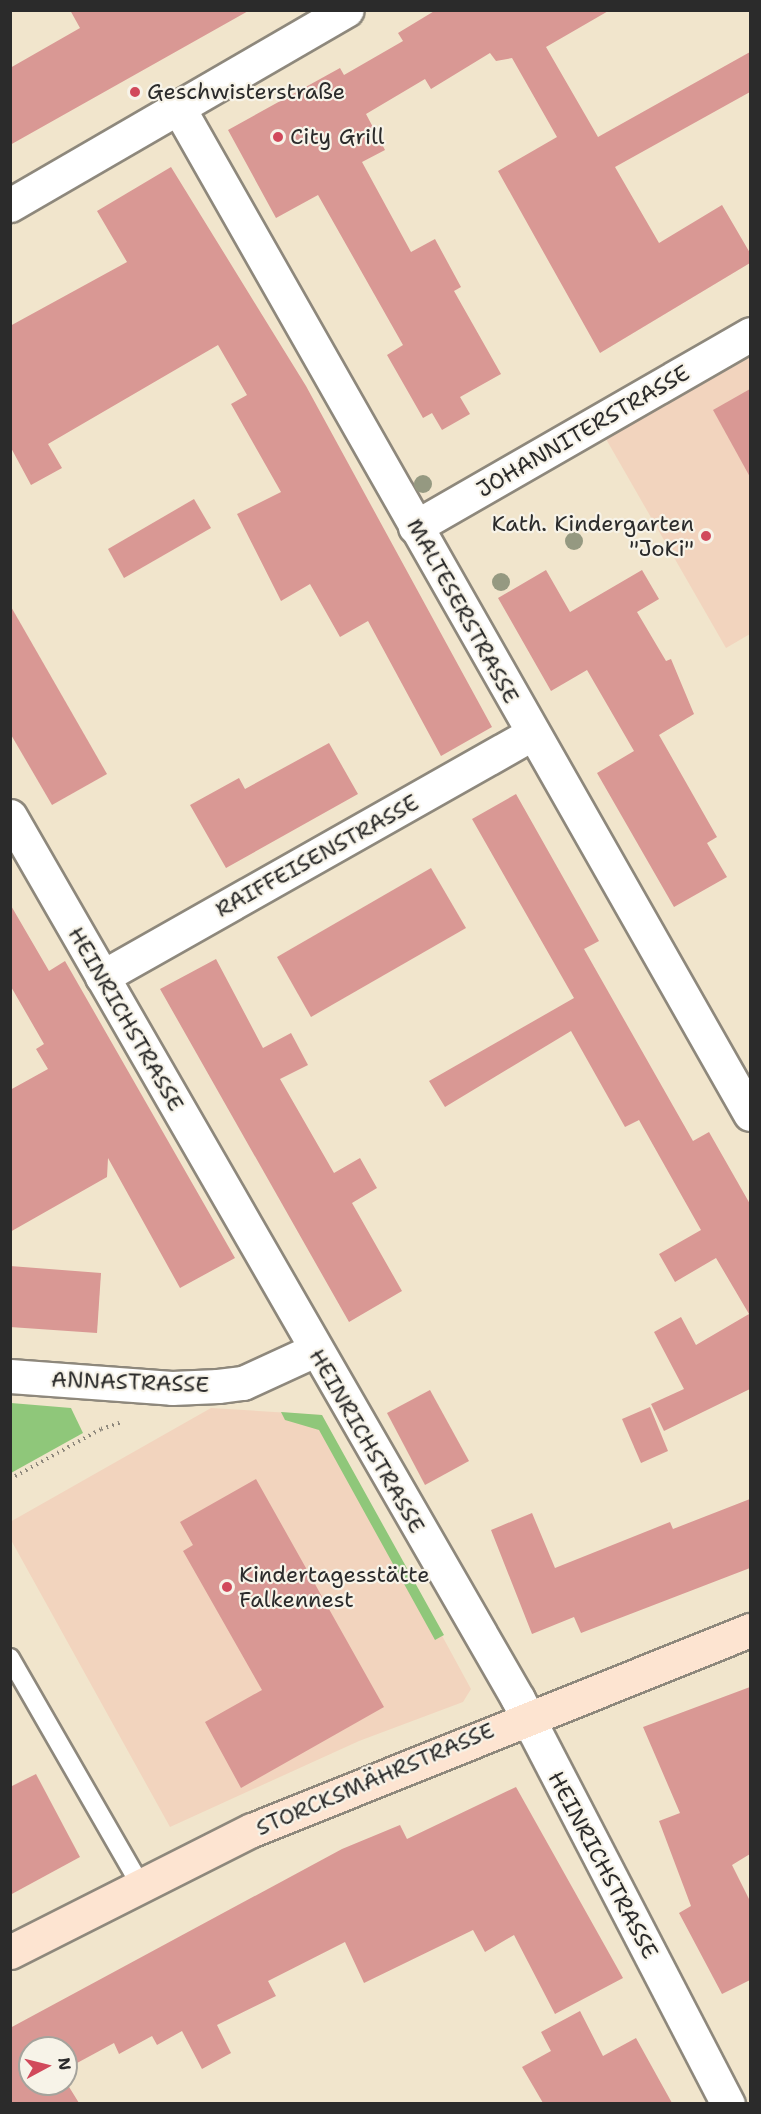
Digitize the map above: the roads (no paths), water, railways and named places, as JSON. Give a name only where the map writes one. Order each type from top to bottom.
[{"type":"main road","name":"STORCKSMÄHRSTRASSE","points":[[10,1952],[139,1882],[526,1716],[750,1630]]},
{"type":"street","points":[[10,205],[347,10]]},
{"type":"street","name":"MALTESERSTRASSE","points":[[178,107],[532,734],[750,1114]]},
{"type":"street","name":"JOHANNITERSTRASSE","points":[[415,527],[750,334]]},
{"type":"street","name":"RAIFFEISENSTRASSE","points":[[102,977],[532,734]]},
{"type":"street","name":"HEINRICHSTRASSE","points":[[10,816],[526,1716],[729,2103]]},
{"type":"street","name":"ANNASTRASSE","points":[[10,1376],[172,1388],[218,1386],[243,1383],[315,1350]]},
{"type":"lane","points":[[10,1658],[139,1882]]},
{"type":"place","name":"Geschwisterstraße","points":[[135,92]]},
{"type":"place","name":"City Grill","points":[[278,137]]},
{"type":"place","name":"Kath. Kindergarten \"JoKi\"","points":[[706,536]]},
{"type":"place","name":"Kindertagesstätte Falkennest","points":[[227,1587]]}]
